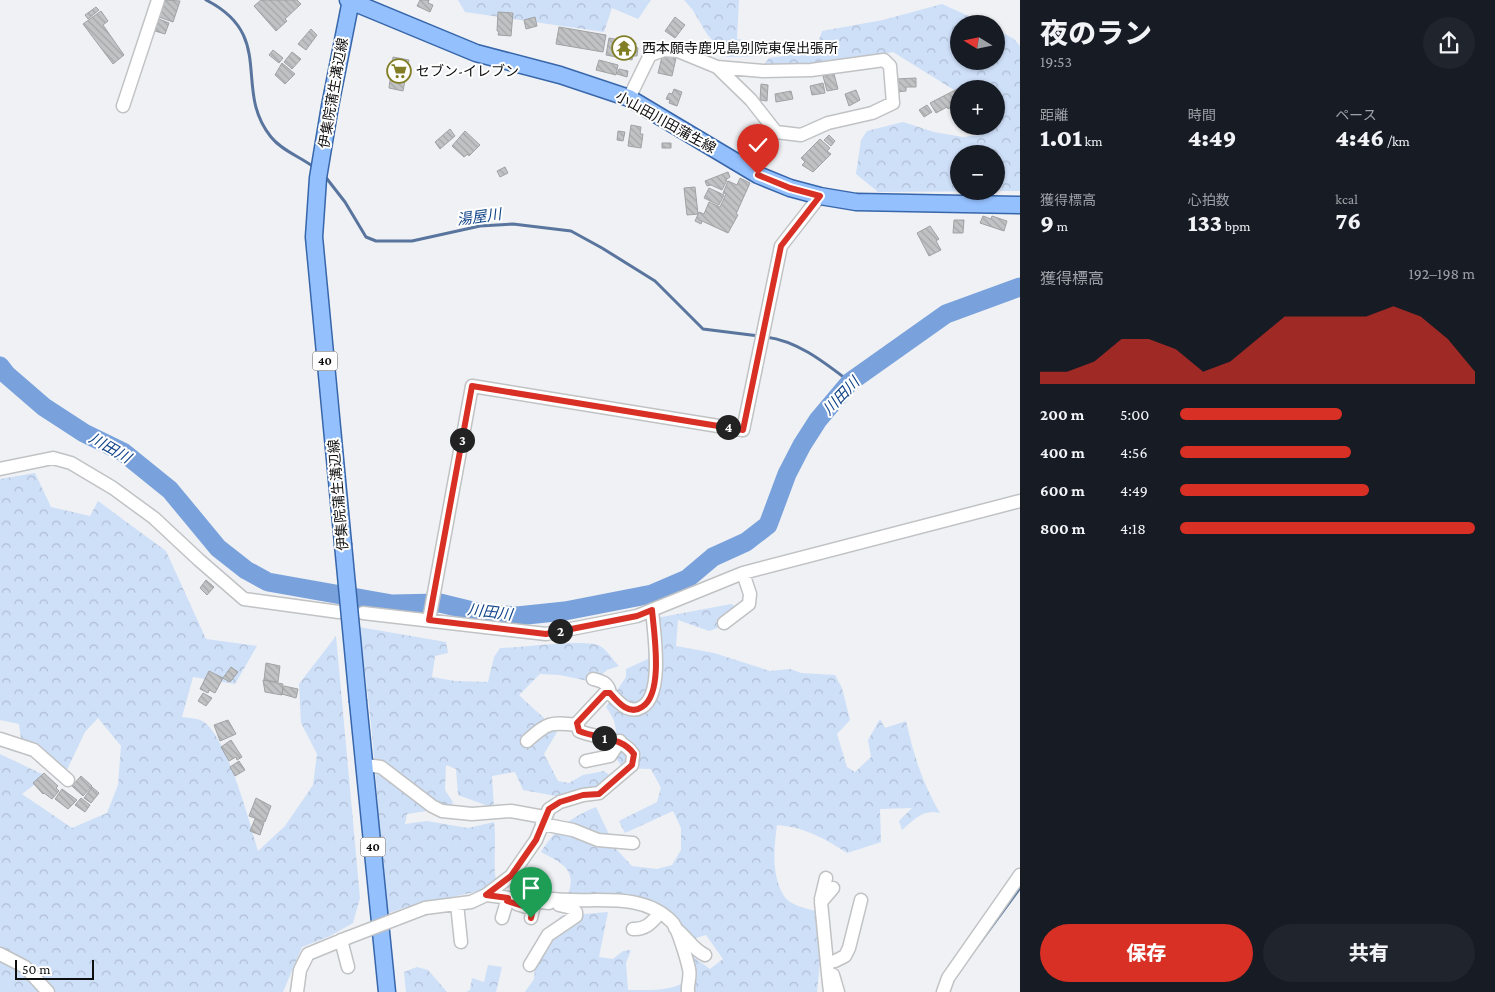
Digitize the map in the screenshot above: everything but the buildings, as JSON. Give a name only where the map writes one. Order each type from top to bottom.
[{"type":"main road","name":"小山田川田蒲生線","points":[[350,0],[476,53],[560,75],[629,98],[758,175],[790,188],[820,196],[888,203],[1020,205]]},
{"type":"main road","name":"伊集院蒲生溝辺線","points":[[350,0],[318,178],[315,206],[315,254],[387,992]]},
{"type":"street","points":[[124,106],[158,0]]},
{"type":"street","points":[[629,98],[650,55],[664,50],[678,51],[718,67],[763,71],[811,70],[884,60],[890,66],[893,103],[872,113],[828,123],[801,135],[776,132],[751,100],[718,67]]},
{"type":"street","points":[[429,620],[472,386],[743,430],[781,246],[820,196]]},
{"type":"street","points":[[0,469],[53,458],[71,463],[113,488],[154,518],[198,560],[244,598],[339,612]]},
{"type":"street","points":[[363,613],[546,634],[637,616],[744,573],[1020,501]]},
{"type":"street","points":[[724,623],[749,604],[750,594],[744,573]]},
{"type":"street","points":[[593,679],[609,686],[610,693],[628,709],[638,710],[649,703],[656,684],[652,610]]},
{"type":"street","points":[[297,992],[300,970],[308,954],[425,908],[471,902],[486,895],[511,876],[536,840],[549,809],[560,802],[583,795],[599,794],[632,765],[634,754],[620,741],[590,736],[579,731],[577,723],[605,693],[610,693]]},
{"type":"street","points":[[527,741],[545,725],[557,722],[578,725]]},
{"type":"street","points":[[0,739],[34,750],[68,780]]},
{"type":"street","points":[[586,761],[610,756],[620,741]]},
{"type":"street","points":[[365,765],[381,767],[432,806],[442,811],[472,814],[511,811],[573,830],[598,840],[633,843]]},
{"type":"street","points":[[943,992],[948,978],[1020,875]]},
{"type":"street","points":[[830,883],[821,902],[830,974],[830,992]]},
{"type":"street","points":[[551,901],[565,893]]},
{"type":"street","points":[[486,895],[533,909],[531,918]]},
{"type":"street","points":[[508,900],[639,903],[660,913],[673,923],[675,928],[690,972],[687,985],[688,992]]},
{"type":"street","points":[[502,918],[508,900]]},
{"type":"street","points":[[835,962],[845,956],[849,948],[861,900]]},
{"type":"street","points":[[530,965],[548,935],[576,916],[576,912],[572,908],[551,901]]},
{"type":"street","points":[[457,904],[461,942]]},
{"type":"street","points":[[633,929],[640,929],[649,925],[660,913]]},
{"type":"street","points":[[675,928],[686,936],[696,949],[705,955]]},
{"type":"street","points":[[344,939],[348,967]]},
{"type":"street","points":[[838,992],[830,974],[843,945]]},
{"type":"street","points":[[0,954],[25,967],[48,992]]},
{"type":"green space","points":[[458,0],[651,0],[638,19],[612,8],[604,32],[465,12]]},
{"type":"green space","points":[[684,0],[739,0],[737,39],[762,44],[760,56],[727,57],[707,34],[692,9]]},
{"type":"green space","points":[[942,4],[966,15],[950,15],[950,70],[1005,70],[1005,34],[1014,39],[1020,46],[1020,191],[1005,191],[1005,145],[950,145],[950,191],[878,192],[856,174],[861,140],[867,131],[903,122],[934,132],[963,137],[1005,135],[1005,80],[950,80],[950,87],[893,52],[815,67],[763,66],[769,58],[815,52],[822,31],[883,20]]},
{"type":"green space","points":[[35,473],[51,507],[90,516],[98,501],[166,551],[206,639],[257,646],[235,684],[193,677],[182,717],[202,721],[213,731],[237,782],[258,851],[285,826],[313,785],[317,754],[301,723],[299,684],[336,636],[360,898],[353,923],[330,936],[302,947],[283,992],[0,992],[0,754],[46,776],[22,794],[72,828],[107,813],[118,785],[121,746],[98,718],[85,732],[65,774],[22,747],[19,724],[0,720],[0,479]]},
{"type":"green space","points":[[731,604],[745,611],[731,623],[709,631],[678,620],[676,646],[714,653],[770,671],[790,669],[801,673],[835,675],[842,688],[850,720],[837,734],[847,767],[855,772],[871,757],[868,740],[880,719],[885,728],[906,721],[919,768],[940,813],[929,812],[924,814],[902,830],[899,821],[912,808],[880,809],[881,842],[847,853],[814,834],[796,828],[777,825],[774,861],[780,888],[790,902],[816,911],[820,962],[817,992],[525,992],[534,979],[536,953],[547,931],[561,916],[608,912],[599,957],[613,959],[623,951],[631,950],[626,963],[628,990],[668,988],[689,979],[685,951],[710,969],[723,959],[706,935],[686,941],[680,930],[620,898],[566,899],[570,889],[570,875],[556,860],[541,852],[552,836],[564,825],[596,807],[616,849],[632,866],[657,869],[672,865],[681,850],[681,828],[673,811],[625,833],[619,821],[657,802],[661,788],[651,769],[623,768],[612,753],[616,729],[613,718],[606,707],[626,677],[626,669],[648,659],[650,637],[646,620]]},
{"type":"green space","points":[[359,627],[446,642],[448,653],[435,656],[432,677],[455,681],[488,682],[494,657],[500,648],[568,643],[600,646],[619,666],[607,670],[593,682],[560,675],[540,674],[519,695],[557,732],[544,754],[558,781],[569,783],[583,775],[604,771],[616,780],[567,798],[523,790],[515,772],[492,776],[494,808],[458,795],[456,769],[446,765],[445,790],[453,802],[444,815],[427,811],[407,814],[405,824],[427,821],[468,828],[494,822],[497,887],[403,908],[384,915],[375,771]]},
{"type":"green space","points":[[488,965],[502,967],[496,992],[466,992],[470,990],[472,978],[484,982]]},
{"type":"green space","points":[[417,967],[428,970],[447,992],[406,992],[404,972]]},
{"type":"waterway","name":"湯屋川","points":[[206,0],[228,14],[241,30],[247,47],[254,100],[260,119],[271,137],[286,150],[315,168]]},
{"type":"waterway","name":"湯屋川","points":[[324,175],[345,202],[366,237],[376,241],[412,241],[480,226],[513,224],[571,231],[655,281],[703,329],[759,336]]},
{"type":"waterway","name":"川田川","points":[[0,366],[7,375],[44,407],[84,433],[123,452],[170,490],[218,548],[246,570],[268,582],[392,604],[440,603],[481,613],[517,616],[565,611],[652,594],[687,579],[713,557],[746,542],[768,525],[787,474],[802,445],[818,420],[850,382],[946,314],[1020,287]]},
{"type":"waterway","name":"湯屋川","points":[[766,337],[778,339],[800,348],[821,360],[850,382]]},
{"type":"waterway","points":[[978,945],[1020,888]]},
{"type":"place","name":"西本願寺鹿児島別院東俣出張所","points":[[624,48]]},
{"type":"place","name":"セブン-イレブン","points":[[399,71]]},
{"type":"route","points":[[531,918],[533,909],[507,901],[508,898],[486,895],[511,876],[536,840],[541,830],[542,820],[549,809],[560,802],[583,795],[599,794],[632,765],[634,754],[628,747],[620,741],[590,736],[579,731],[577,723],[605,693],[610,693],[628,709],[638,710],[649,703],[656,684],[652,610],[637,616],[546,634],[429,620],[472,386],[743,430],[781,246],[820,196],[790,188],[758,175]]}]
